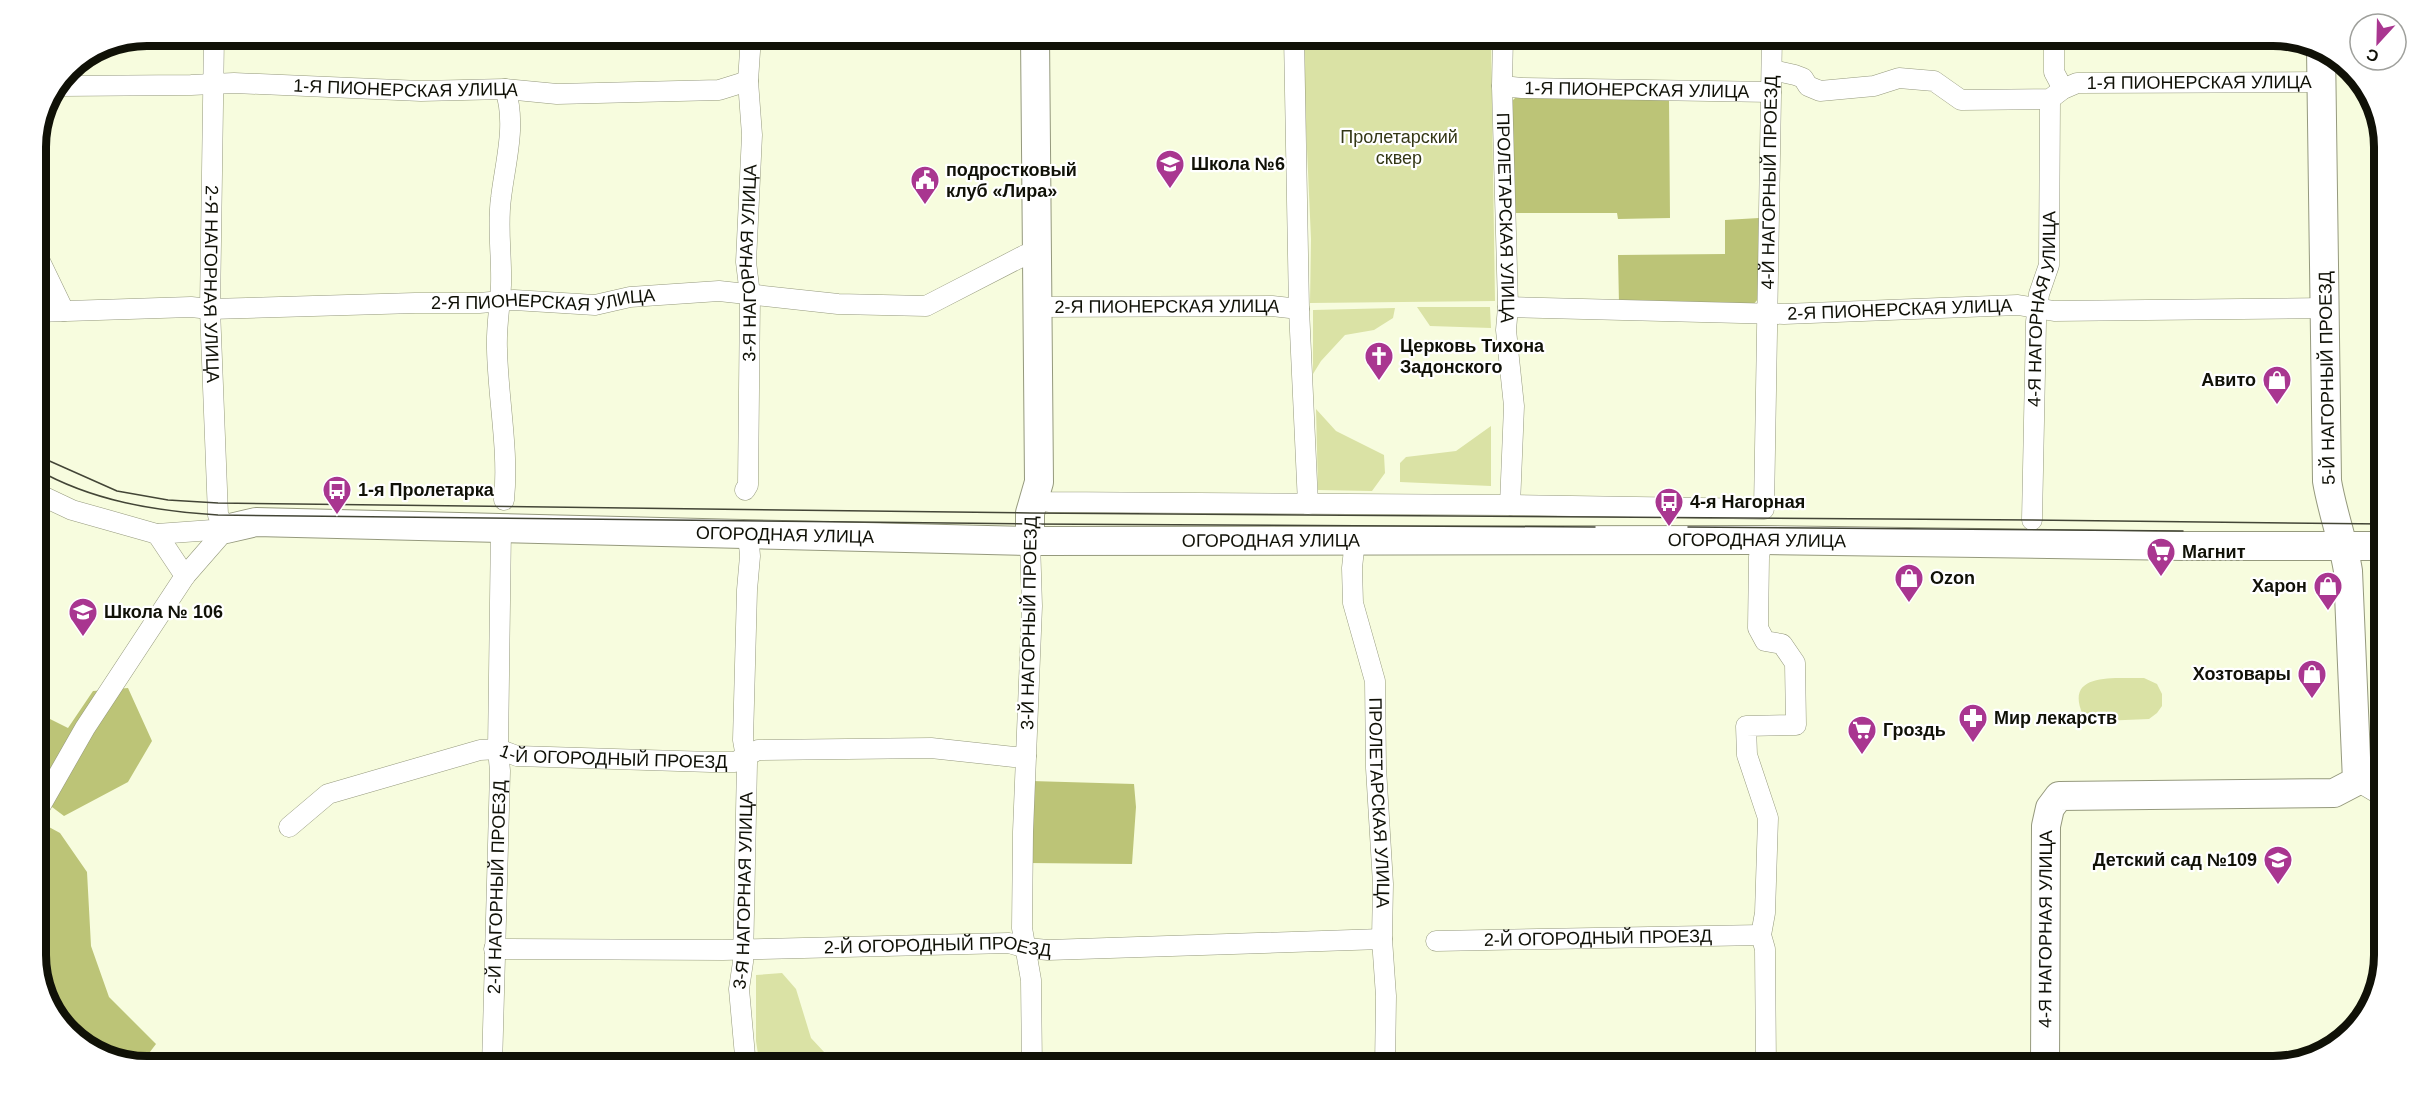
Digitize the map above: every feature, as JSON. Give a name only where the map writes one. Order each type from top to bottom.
[{"type":"street","name":"2-Я НАГОРНАЯ УЛИЦА","points":[[214,46],[210,309],[218,515],[226,529]]},
{"type":"street","name":"3-Я НАГОРНАЯ УЛИЦА","points":[[745,490],[748,485],[750,296],[746,262],[752,135],[748,81],[750,46]]},
{"type":"street","name":"3-Й НАГОРНЫЙ ПРОЕЗД","points":[[1032,1056],[1031,980],[1022,928],[1032,606],[1030,513],[1039,482],[1035,46]]},
{"type":"street","points":[[1294,46],[1299,309],[1308,504]]},
{"type":"street","name":"ПРОЛЕТАРСКАЯ УЛИЦА","points":[[1503,46],[1508,308],[1506,330],[1514,406],[1510,505]]},
{"type":"street","name":"4-Й НАГОРНЫЙ ПРОЕЗД","points":[[1510,505],[1764,510],[1772,46]]},
{"type":"street","name":"4-Я НАГОРНАЯ УЛИЦА","points":[[2032,519],[2037,308],[2039,294],[2049,265],[2056,94],[2054,46]]},
{"type":"street","name":"5-Й НАГОРНЫЙ ПРОЕЗД","points":[[2321,59],[2327,481],[2348,571],[2357,781]]},
{"type":"street","name":"1-Я ПИОНЕРСКАЯ УЛИЦА","points":[[1772,70],[1803,78],[1808,86],[1820,91],[1874,86],[1899,78],[1934,81],[1961,100],[2056,94],[2077,82],[2321,82]]},
{"type":"street","name":"1-Я ПИОНЕРСКАЯ УЛИЦА","points":[[67,86],[234,83],[422,92],[505,89],[557,94],[719,90],[748,81]]},
{"type":"street","name":"1-Я ПИОНЕРСКАЯ УЛИЦА","points":[[1502,86],[1771,92]]},
{"type":"street","points":[[504,500],[501,408],[496,350],[501,285],[500,201],[509,141],[508,99],[505,89]]},
{"type":"street","name":"2-Я ПИОНЕРСКАЯ УЛИЦА","points":[[47,312],[514,300],[595,305],[640,296],[719,291],[838,304],[927,306],[1025,255],[1038,254]]},
{"type":"street","points":[[47,276],[64,311]]},
{"type":"street","name":"2-Я ПИОНЕРСКАЯ УЛИЦА","points":[[1508,308],[1784,314],[2018,305],[2054,311],[2325,308]]},
{"type":"street","name":"2-Я ПИОНЕРСКАЯ УЛИЦА","points":[[1037,307],[1272,306],[1299,309]]},
{"type":"street","name":"ОГОРОДНАЯ УЛИЦА","points":[[47,498],[72,510],[157,534],[226,529],[256,522],[1030,541],[1762,540],[2184,546],[2373,546]]},
{"type":"street","points":[[1033,499],[1049,502],[1510,505]]},
{"type":"street","name":"2-Й НАГОРНЫЙ ПРОЕЗД","points":[[492,1056],[500,771],[498,749],[501,528]]},
{"type":"street","points":[[47,794],[85,728],[185,576],[226,529]]},
{"type":"street","name":"3-Я НАГОРНАЯ УЛИЦА","points":[[745,1056],[738,989],[743,962],[746,755],[743,740],[750,556],[748,533]]},
{"type":"street","points":[[157,534],[185,576]]},
{"type":"street","name":"ПРОЛЕТАРСКАЯ УЛИЦА","points":[[1355,540],[1352,568],[1353,603],[1375,681],[1376,768],[1383,884],[1382,939],[1386,986],[1385,1056]]},
{"type":"street","points":[[1762,540],[1759,557],[1758,628],[1765,641],[1782,644],[1795,663],[1797,725],[1746,726],[1747,755],[1768,818],[1765,913],[1761,935],[1765,949],[1766,1056]]},
{"type":"street","name":"1-Й ОГОРОДНЫЙ ПРОЕЗД","points":[[289,827],[328,794],[480,750],[498,749],[517,756],[711,762],[735,762],[758,750],[931,748],[1014,757],[1026,756]]},
{"type":"street","points":[[2357,781],[2374,791]]},
{"type":"street","name":"4-Я НАГОРНАЯ УЛИЦА","points":[[2045,1056],[2046,826],[2050,808],[2059,796],[2334,793],[2357,781]]},
{"type":"street","name":"2-Й ОГОРОДНЫЙ ПРОЕЗД","points":[[1436,941],[1761,935]]},
{"type":"street","name":"2-Й ОГОРОДНЫЙ ПРОЕЗД","points":[[494,949],[742,949],[1009,943],[1048,950],[1382,939]]},
{"type":"green space","name":"Пролетарский сквер","points":[[1302,46],[1491,46],[1495,301],[1310,303],[1311,239]]},
{"type":"green space","points":[[1517,96],[1669,99],[1670,218],[1618,219],[1617,213],[1512,213],[1511,102]]},
{"type":"green space","points":[[1759,218],[1759,298],[1751,307],[1619,304],[1618,255],[1725,254],[1725,220]]},
{"type":"green space","points":[[1417,307],[1490,307],[1491,328],[1430,326]]},
{"type":"green space","points":[[1395,308],[1393,318],[1374,330],[1345,335],[1321,361],[1313,374],[1313,310]]},
{"type":"green space","points":[[1316,409],[1336,431],[1384,455],[1385,473],[1372,491],[1318,490]]},
{"type":"green space","points":[[1491,426],[1491,486],[1400,482],[1400,463],[1406,457],[1456,451]]},
{"type":"green space","points":[[2144,678],[2157,684],[2162,694],[2162,706],[2149,719],[2101,721],[2083,715],[2079,701],[2080,691],[2086,684],[2096,680]]},
{"type":"green space","points":[[128,688],[152,741],[128,782],[64,816],[47,803],[47,718],[68,728],[93,691]]},
{"type":"green space","points":[[1031,781],[1134,784],[1136,807],[1132,864],[1028,863]]},
{"type":"green space","points":[[47,826],[60,833],[87,872],[91,946],[109,997],[156,1044],[147,1056],[128,1055],[109,1049],[86,1036],[76,1027],[67,1017],[54,994],[48,975],[47,962]]},
{"type":"green space","points":[[782,973],[796,989],[811,1038],[828,1056],[758,1056],[756,1041],[756,975]]},
{"type":"tram line","points":[[47,460],[117,491],[168,500],[218,503],[1030,513],[2373,524]]},
{"type":"tram line","points":[[47,475],[79,489],[124,503],[171,511],[218,515],[1030,524],[1595,527]]},
{"type":"tram line","points":[[1688,527],[2183,531]]},
{"type":"place","name":"Школа №6","points":[[1170,190]]},
{"type":"place","name":"подростковый клуб «Лира»","points":[[925,206]]},
{"type":"place","name":"Церковь Тихона Задонского","points":[[1379,382]]},
{"type":"place","name":"Авито","points":[[2277,406]]},
{"type":"place","name":"1-я Пролетарка","points":[[337,516]]},
{"type":"place","name":"4-я Нагорная","points":[[1669,528]]},
{"type":"place","name":"Магнит","points":[[2161,578]]},
{"type":"place","name":"Ozon","points":[[1909,604]]},
{"type":"place","name":"Харон","points":[[2328,612]]},
{"type":"place","name":"Школа № 106","points":[[83,638]]},
{"type":"place","name":"Хозтовары","points":[[2312,700]]},
{"type":"place","name":"Мир лекарств","points":[[1973,744]]},
{"type":"place","name":"Гроздь","points":[[1862,756]]},
{"type":"place","name":"Детский сад №109","points":[[2278,886]]}]
